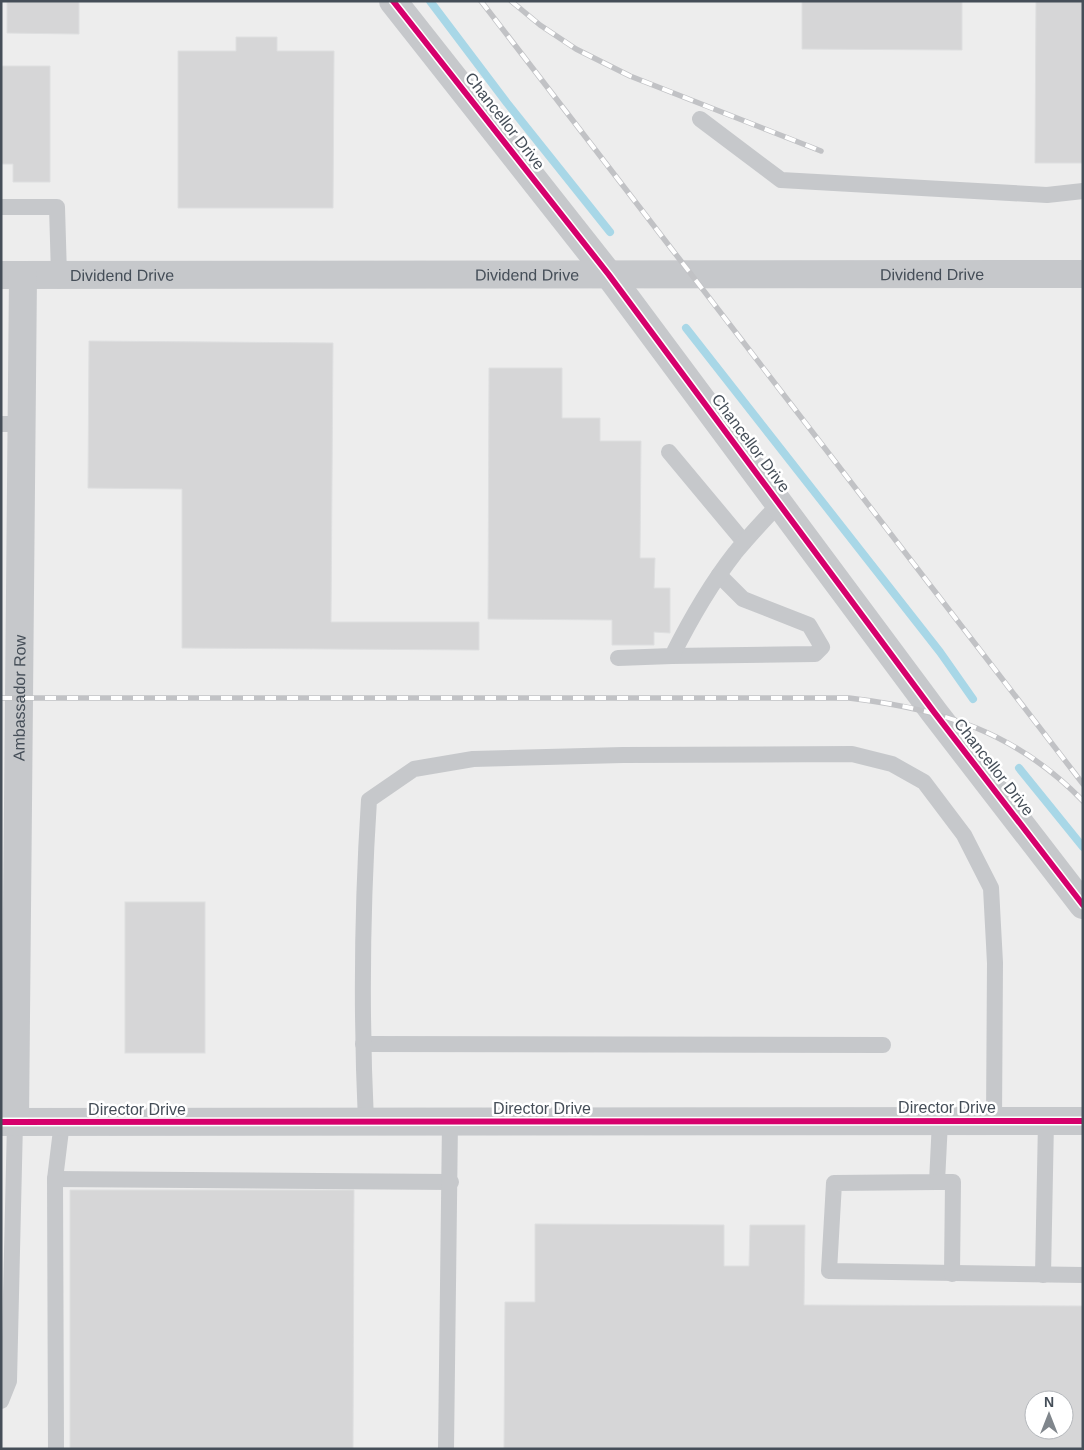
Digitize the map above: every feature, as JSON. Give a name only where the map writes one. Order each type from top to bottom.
[{"type":"street","name":"Chancellor Drive","points":[[393,1],[609,275],[779,504],[1083,905]]},
{"type":"street","name":"Dividend Drive","points":[[12,275],[1083,274]]},
{"type":"street","name":"Ambassador Row","points":[[8,1122],[12,275]]},
{"type":"street","name":"Director Drive","points":[[8,1122],[1083,1120]]},
{"type":"lane","points":[[700,118],[781,180],[1047,195],[1083,192]]},
{"type":"lane","points":[[1,207],[57,208],[59,275]]},
{"type":"lane","points":[[669,452],[744,542]]},
{"type":"lane","points":[[672,656],[690,619],[719,575],[744,542],[779,504]]},
{"type":"lane","points":[[618,658],[815,654],[822,647],[809,625],[743,599],[719,575]]},
{"type":"lane","points":[[366,1122],[363,1044],[365,861],[369,800],[414,769],[473,758],[852,754],[892,764],[924,782],[964,835],[991,888],[995,963],[994,1121]]},
{"type":"lane","points":[[363,1044],[883,1045]]},
{"type":"lane","points":[[937,1182],[940,1121]]},
{"type":"lane","points":[[1044,1275],[1046,1121]]},
{"type":"lane","points":[[1,1401],[10,1381],[8,1122]]},
{"type":"lane","points":[[56,1449],[55,1179],[62,1122]]},
{"type":"lane","points":[[446,1449],[451,1182],[448,1153],[450,1122]]},
{"type":"lane","points":[[55,1179],[451,1182]]},
{"type":"lane","points":[[952,1274],[953,1182],[834,1183],[829,1271],[952,1274],[1083,1275]]},
{"type":"building","points":[[802,1],[962,1],[962,50],[802,49]]},
{"type":"building","points":[[1036,1],[1083,1],[1083,163],[1035,163]]},
{"type":"building","points":[[7,2],[79,2],[79,34],[7,33]]},
{"type":"building","points":[[236,37],[277,37],[277,51],[334,51],[333,208],[178,208],[178,51],[236,51]]},
{"type":"building","points":[[1,66],[50,66],[50,182],[13,182],[13,164],[1,164]]},
{"type":"building","points":[[89,341],[333,343],[331,622],[479,622],[479,650],[182,648],[182,489],[88,488]]},
{"type":"building","points":[[489,368],[562,368],[562,418],[600,418],[600,441],[641,441],[640,558],[655,558],[654,588],[670,588],[670,633],[654,632],[654,645],[612,645],[612,620],[488,619]]},
{"type":"building","points":[[125,902],[205,902],[205,1053],[125,1053]]},
{"type":"building","points":[[70,1190],[354,1190],[353,1449],[70,1449]]},
{"type":"building","points":[[535,1224],[724,1225],[724,1266],[749,1266],[750,1225],[805,1225],[804,1305],[1083,1306],[1083,1449],[504,1449],[505,1302],[535,1302]]},
{"type":"waterway","points":[[430,1],[507,103],[610,232]]},
{"type":"waterway","points":[[686,328],[940,652],[973,699]]},
{"type":"waterway","points":[[1019,768],[1083,847]]},
{"type":"railway","points":[[481,1],[1083,784]]},
{"type":"railway","points":[[511,1],[540,25],[576,49],[630,76],[821,151]]},
{"type":"railway","points":[[1,698],[849,698],[915,709],[946,717],[976,728],[1004,741],[1031,757],[1058,777],[1083,801]]},
{"type":"cycle path","points":[[393,1],[609,275],[934,712],[1083,905]]},
{"type":"cycle path","points":[[1,1122],[1083,1121]]}]
